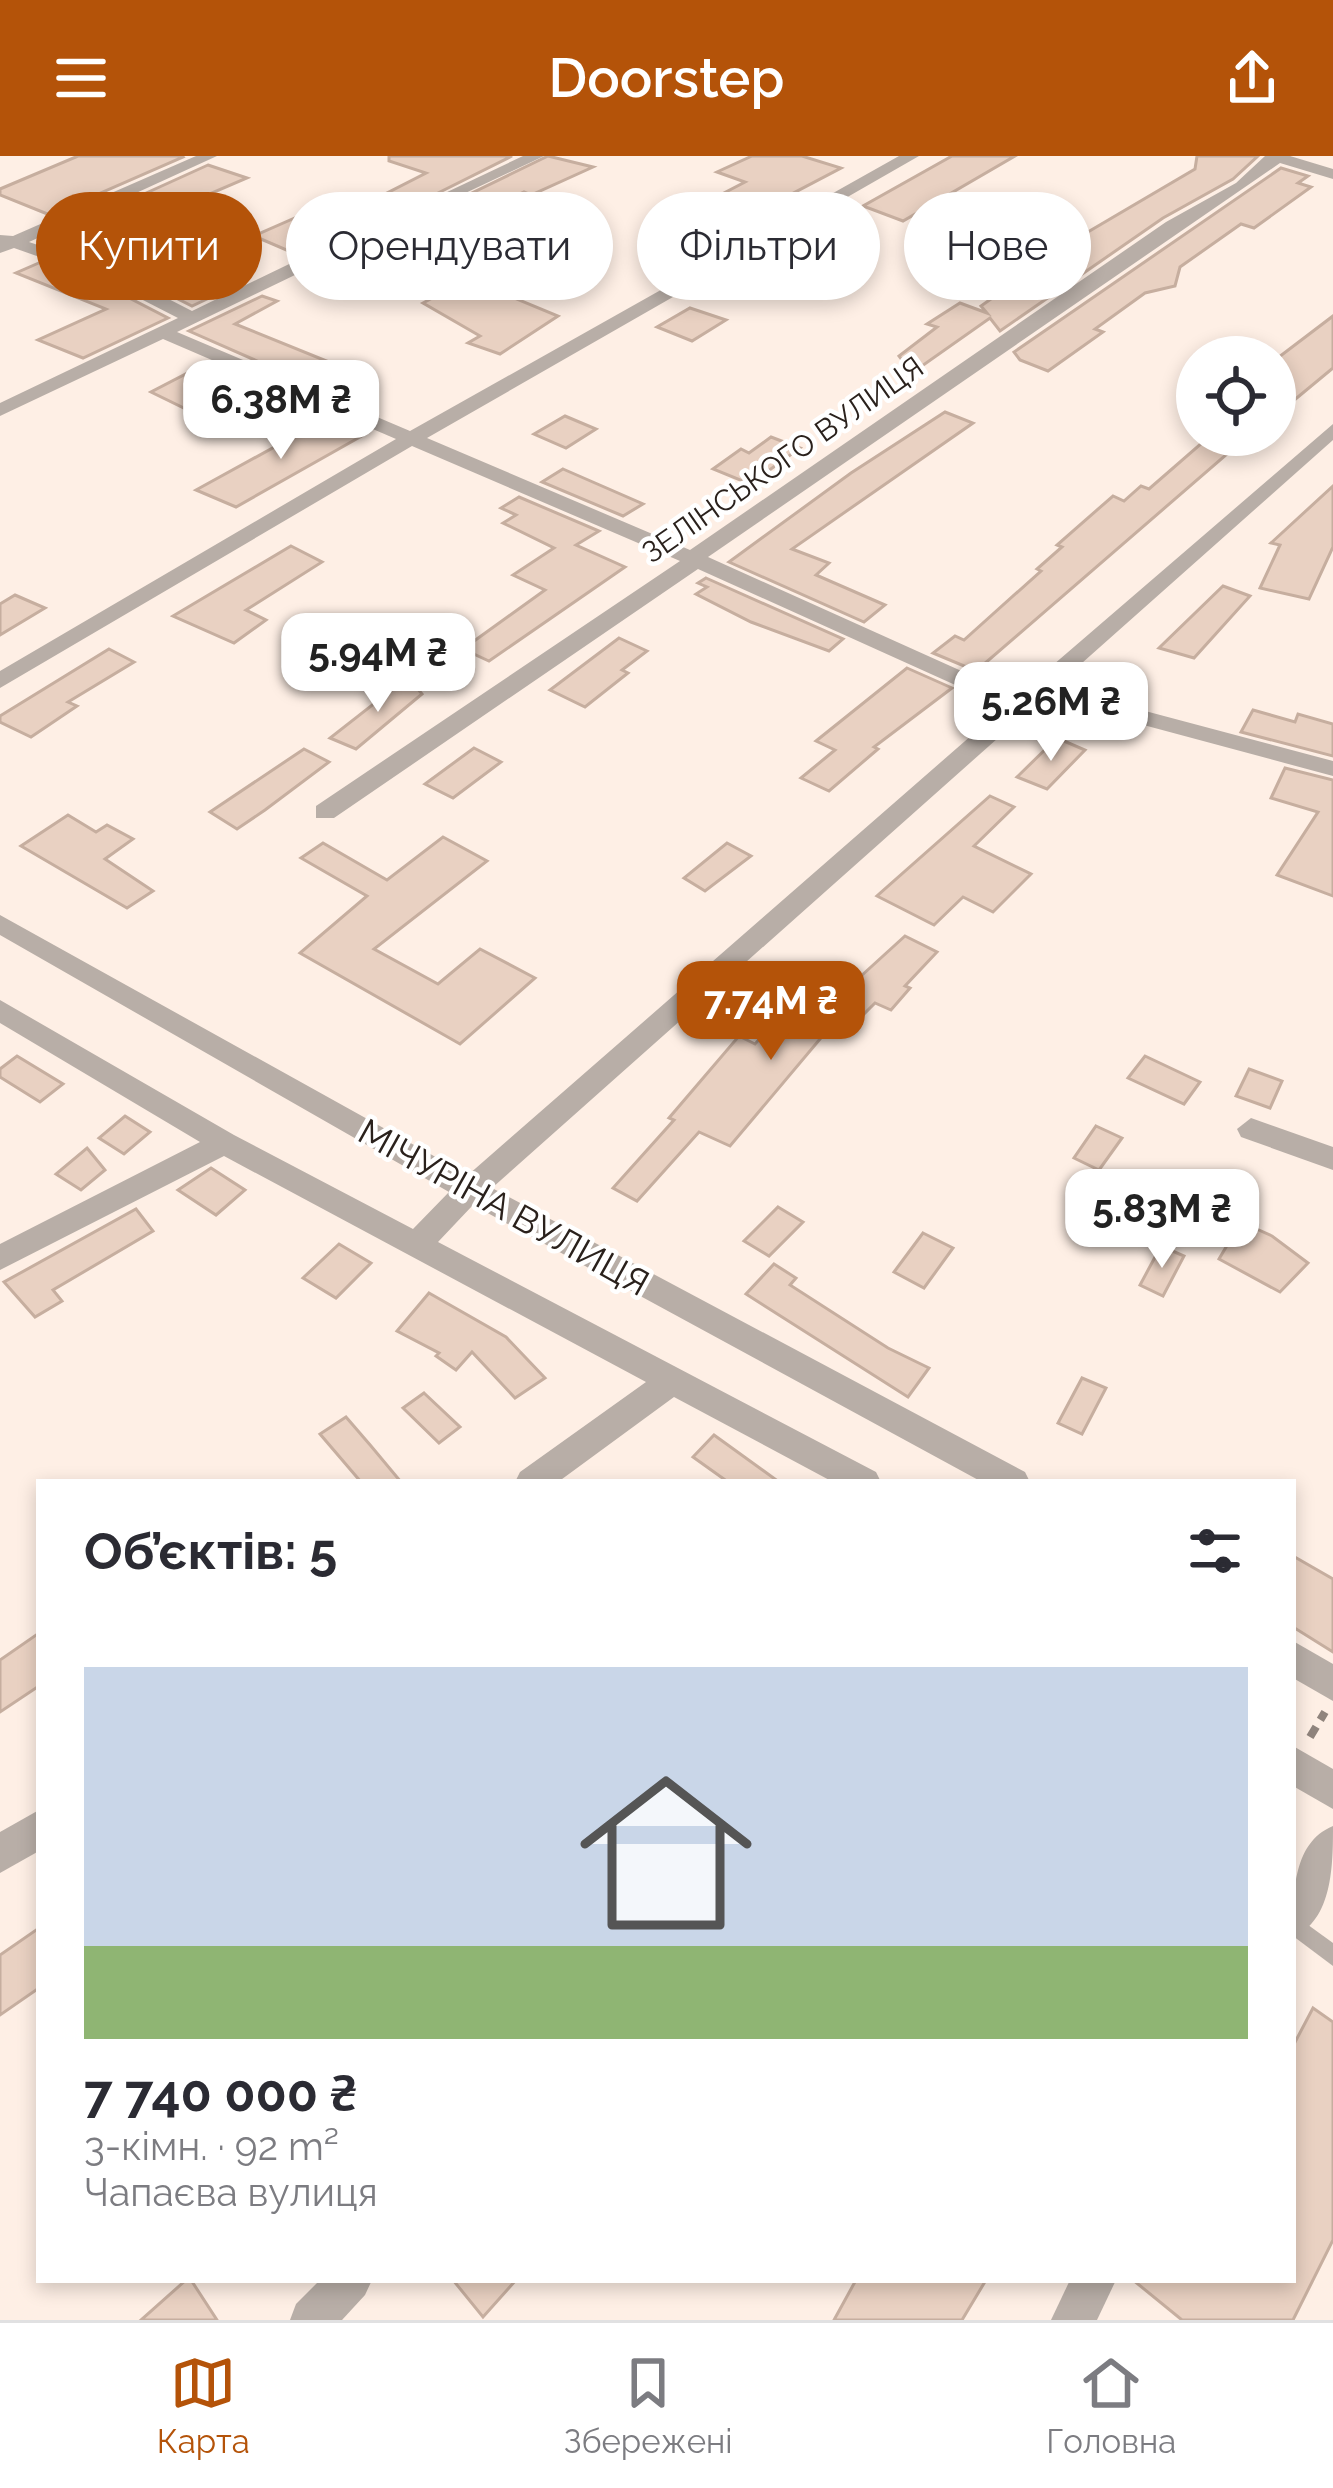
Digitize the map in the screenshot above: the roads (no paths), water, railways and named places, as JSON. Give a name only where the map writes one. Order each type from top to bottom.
[{"type":"street","points":[[4,242],[209,156]]},
{"type":"street","points":[[456,192],[536,156]]},
{"type":"street","points":[[0,682],[410,439],[911,156]]},
{"type":"street","points":[[1276,156],[1333,174]]},
{"type":"street","name":"ЗЕЛІНСЬКОГО ВУЛИЦЯ","points":[[325,812],[696,560],[700,549],[1172,226],[1242,186],[1276,156]]},
{"type":"street","points":[[4,242],[108,275],[192,318]]},
{"type":"street","points":[[0,410],[286,272]]},
{"type":"street","points":[[163,332],[1027,697],[1333,769]]},
{"type":"street","points":[[415,1246],[470,1190],[1333,430]]},
{"type":"street","name":"МІЧУРІНА ВУЛИЦЯ","points":[[0,924],[470,1190],[1006,1479]]},
{"type":"street","name":"МІЧУРІНА ВУЛИЦЯ","points":[[0,1010],[224,1143],[858,1479]]},
{"type":"street","points":[[1251,1129],[1333,1159]]},
{"type":"street","points":[[0,1258],[224,1143]]},
{"type":"street","points":[[536,1479],[671,1382]]},
{"type":"street","points":[[1296,1660],[1333,1684]]},
{"type":"street","points":[[1298,1755],[1333,1791]]},
{"type":"street","points":[[0,1854],[36,1831]]},
{"type":"street","points":[[1296,1915],[1333,1845]]},
{"type":"street","points":[[312,2320],[347,2283]]},
{"type":"street","points":[[1072,2320],[1092,2283]]},
{"type":"lane","points":[[1296,1924],[1333,1956]]}]
